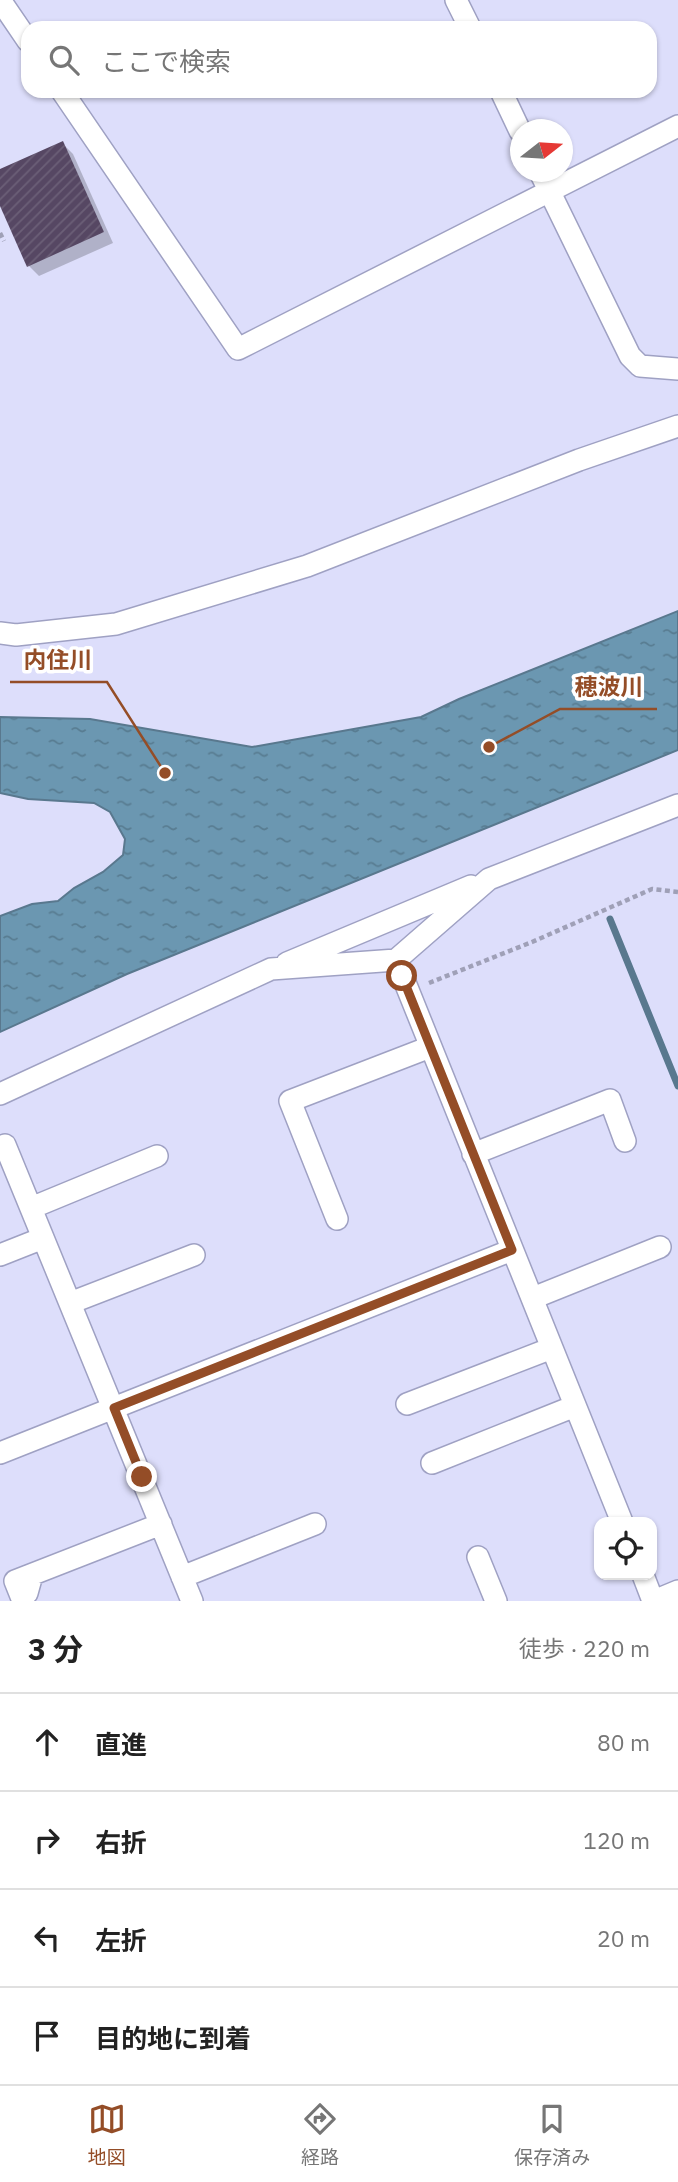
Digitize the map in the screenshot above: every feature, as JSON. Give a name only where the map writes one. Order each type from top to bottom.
[{"type":"street","points":[[0,0],[21,31]]},
{"type":"street","points":[[456,0],[466,21]]},
{"type":"street","points":[[67,98],[238,349],[543,182]]},
{"type":"street","points":[[504,98],[514,119]]},
{"type":"street","points":[[573,169],[678,126]]},
{"type":"street","points":[[545,182],[630,356],[640,366],[678,369]]},
{"type":"street","points":[[0,633],[16,635],[116,624],[307,566],[579,460],[678,426]]},
{"type":"street","points":[[0,1094],[271,969],[678,805]]},
{"type":"street","points":[[271,969],[396,960],[489,879]]},
{"type":"street","points":[[396,960],[620,1517]]},
{"type":"street","points":[[337,1219],[290,1101],[430,1047]]},
{"type":"street","points":[[473,1154],[610,1100],[625,1141]]},
{"type":"street","points":[[5,1145],[192,1601]]},
{"type":"street","points":[[31,1208],[157,1156]]},
{"type":"street","points":[[0,1255],[43,1238]]},
{"type":"street","points":[[533,1298],[660,1247]]},
{"type":"street","points":[[0,1453],[512,1250]]},
{"type":"street","points":[[71,1303],[194,1255]]},
{"type":"street","points":[[407,1404],[552,1348]]},
{"type":"street","points":[[432,1463],[575,1406]]},
{"type":"street","points":[[32,1575],[160,1524]]},
{"type":"street","points":[[182,1577],[315,1524]]},
{"type":"street","points":[[478,1557],[496,1601]]},
{"type":"street","points":[[645,1580],[653,1601],[678,1591]]},
{"type":"path","points":[[0,233],[4,241]]},
{"type":"path","points":[[408,991],[532,942],[652,889],[678,892]]},
{"type":"water","points":[[678,611],[678,750],[127,974],[0,1032],[0,916],[32,904],[58,901],[74,888],[103,872],[123,855],[125,839],[110,812],[94,803],[28,799],[0,793],[0,717],[90,719],[252,747],[421,717],[459,699]]},
{"type":"building","points":[[63,141],[104,232],[27,267],[0,206],[0,169]]},
{"type":"waterway","points":[[610,919],[678,1086]]},
{"type":"place","name":"穂波川","points":[[489,747]]},
{"type":"place","name":"内住川","points":[[165,773]]},
{"type":"route","points":[[142,1477],[114,1408],[512,1250],[402,976]]}]
